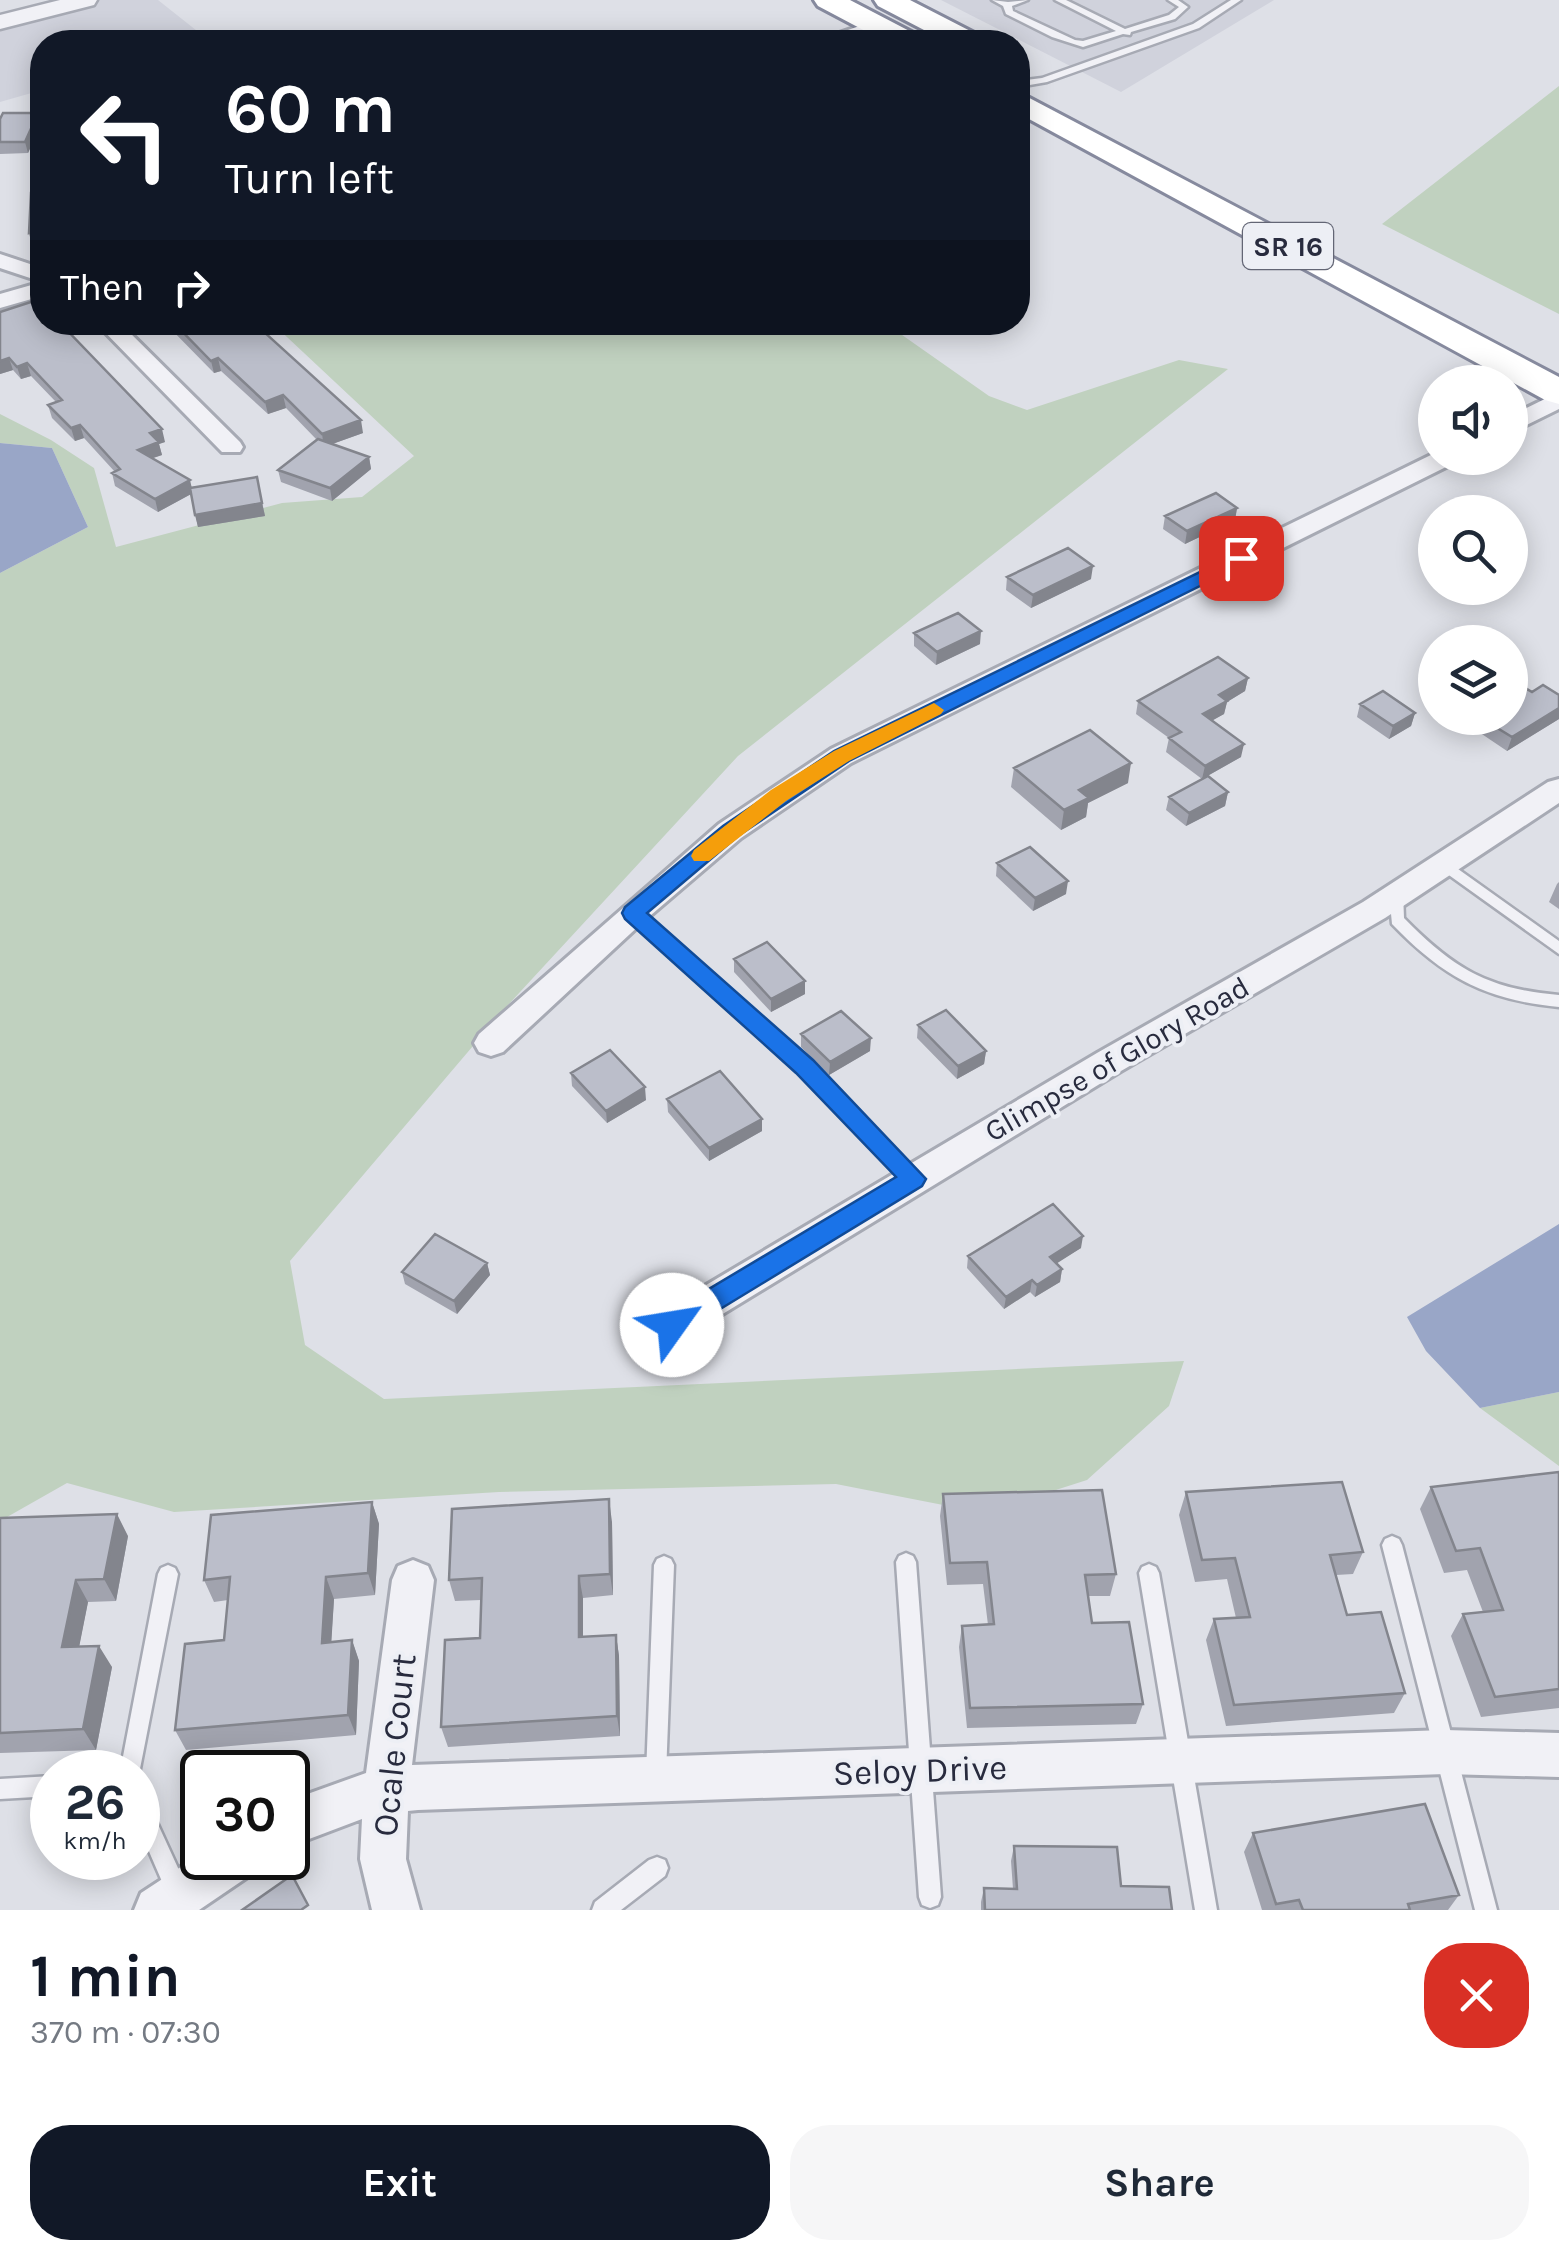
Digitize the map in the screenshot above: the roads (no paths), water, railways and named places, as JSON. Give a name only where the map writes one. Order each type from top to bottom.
[{"type":"highway","points":[[828,0],[934,30]]},
{"type":"highway","name":"SR 16","points":[[1030,86],[1247,187]]},
{"type":"highway","name":"SR 16","points":[[1030,86],[1559,395]]},
{"type":"street","points":[[2,20],[86,0]]},
{"type":"street","points":[[847,30],[882,13]]},
{"type":"street","points":[[0,261],[30,271]]},
{"type":"street","points":[[0,301],[30,292]]},
{"type":"street","points":[[119,335],[230,447]]},
{"type":"street","points":[[1528,415],[1559,395]]},
{"type":"street","points":[[491,1043],[633,913],[730,831],[842,756],[1418,471]]},
{"type":"street","name":"Glimpse of Glory Road","points":[[672,1325],[913,1179],[1374,910],[1559,788]]},
{"type":"street","name":"Ocale Court","points":[[396,1910],[383,1859],[386,1792],[413,1580]]},
{"type":"street","name":"Seloy Drive","points":[[310,1816],[361,1796],[418,1787],[1445,1752],[1559,1756]]},
{"type":"street","points":[[169,1903],[203,1880]]},
{"type":"lane","points":[[996,0],[1010,12],[1066,38],[1091,44],[1182,11],[1184,7],[1172,0]]},
{"type":"lane","points":[[1007,6],[1024,0]]},
{"type":"lane","points":[[1030,81],[1196,26],[1232,1]]},
{"type":"lane","points":[[1061,4],[1149,43]]},
{"type":"lane","points":[[1077,18],[1088,14]]},
{"type":"lane","points":[[1096,28],[1108,24]]},
{"type":"lane","points":[[1444,864],[1559,949]]},
{"type":"lane","points":[[1396,894],[1397,920],[1443,965],[1469,982],[1524,999],[1559,1001]]},
{"type":"lane","points":[[633,913],[804,1066],[913,1179]]},
{"type":"lane","points":[[1392,1545],[1486,1910]]},
{"type":"lane","points":[[906,1562],[924,1770],[930,1896]]},
{"type":"lane","points":[[656,1778],[664,1566]]},
{"type":"lane","points":[[1149,1573],[1206,1910]]},
{"type":"lane","points":[[134,1750],[168,1574]]},
{"type":"lane","points":[[0,1789],[30,1787]]},
{"type":"lane","points":[[603,1910],[658,1868]]},
{"type":"lane","points":[[160,1874],[169,1903]]},
{"type":"water","points":[[0,443],[52,448],[88,527],[0,573]]},
{"type":"water","points":[[1559,1224],[1559,1392],[1480,1408],[1426,1351],[1407,1317]]}]
